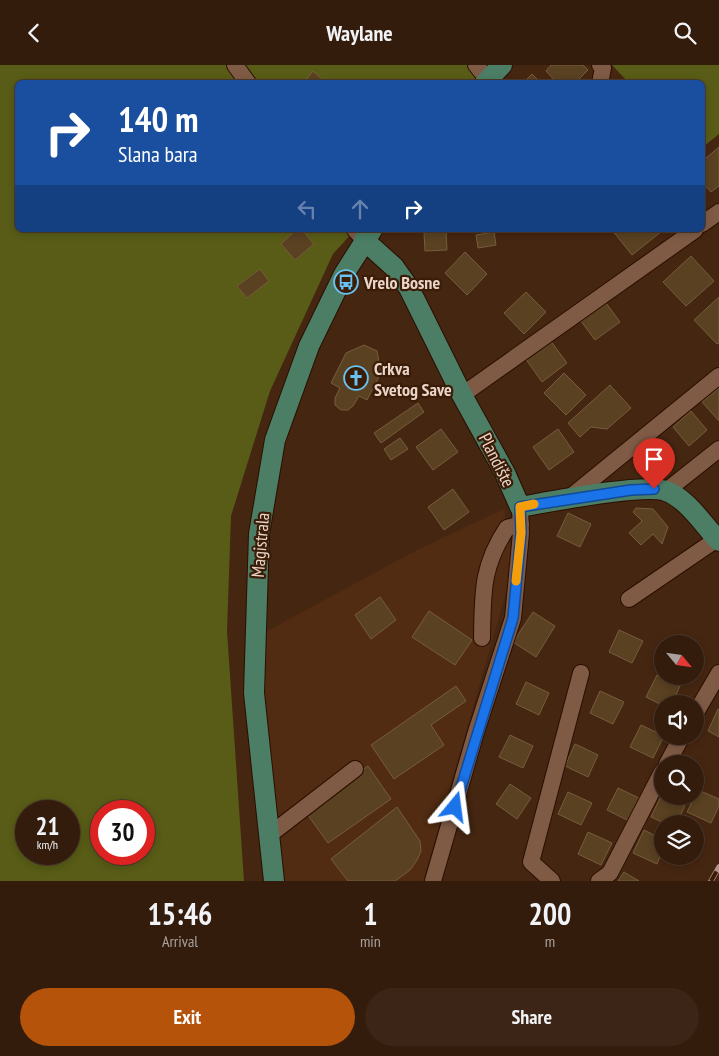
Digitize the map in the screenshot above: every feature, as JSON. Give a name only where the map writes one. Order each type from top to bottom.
[{"type":"main road","points":[[483,76],[502,65]]},
{"type":"main road","name":"Plandište","points":[[364,233],[394,267],[409,289],[462,395],[506,473],[520,515]]},
{"type":"main road","name":"Magistrala","points":[[274,881],[254,693],[258,534],[275,440],[309,346],[364,233]]},
{"type":"main road","points":[[520,515],[568,499],[631,490],[666,491],[688,507],[718,540]]},
{"type":"street","points":[[235,65],[246,80]]},
{"type":"street","points":[[600,65],[603,69],[601,80]]},
{"type":"street","points":[[705,222],[719,212]]},
{"type":"street","points":[[462,395],[692,232]]},
{"type":"street","points":[[568,499],[719,376]]},
{"type":"street","points":[[666,491],[719,449]]},
{"type":"street","points":[[482,638],[484,589],[488,564],[507,528],[520,515]]},
{"type":"street","name":"Plandište","points":[[433,881],[476,732],[513,618],[520,515]]},
{"type":"street","points":[[629,599],[718,540]]},
{"type":"street","points":[[552,881],[531,862],[582,673]]},
{"type":"street","points":[[704,699],[719,673]]},
{"type":"street","points":[[268,836],[355,769]]},
{"type":"street","points":[[599,881],[610,873],[654,788]]},
{"type":"shaded area","points":[[0,65],[510,65],[496,80],[15,80],[15,232],[353,232],[333,254],[270,391],[231,516],[227,631],[244,881],[0,881]]},
{"type":"shaded area","points":[[612,65],[719,65],[719,134],[705,145],[705,80],[626,80]]},
{"type":"shaded area","points":[[504,509],[514,565],[423,881],[274,881],[260,635],[417,550]]},
{"type":"building","points":[[551,65],[583,65],[588,70],[578,80],[554,80],[546,71]]},
{"type":"building","points":[[313,71],[323,80],[306,80]]},
{"type":"building","points":[[532,74],[538,80],[526,80]]},
{"type":"building","points":[[719,147],[719,186],[711,192],[705,185],[706,158]]},
{"type":"building","points":[[294,232],[304,232],[314,244],[295,260],[281,244]]},
{"type":"building","points":[[424,232],[446,232],[447,250],[425,251]]},
{"type":"building","points":[[494,232],[496,245],[478,248],[476,235]]},
{"type":"building","points":[[614,232],[661,232],[632,255]]},
{"type":"building","points":[[465,252],[487,274],[467,295],[445,273]]},
{"type":"building","points":[[691,256],[714,281],[686,306],[663,282]]},
{"type":"building","points":[[260,269],[269,281],[247,298],[237,286]]},
{"type":"building","points":[[526,292],[546,312],[524,334],[504,313]]},
{"type":"building","points":[[719,297],[719,343],[717,344],[694,320]]},
{"type":"building","points":[[603,299],[620,322],[595,340],[578,317]]},
{"type":"building","points":[[550,340],[567,363],[542,382],[525,358]]},
{"type":"building","name":"Crkva Svetog Save","points":[[364,345],[377,351],[381,373],[367,400],[359,396],[348,410],[341,410],[335,405],[335,398],[340,388],[331,383],[346,353]]},
{"type":"building","points":[[564,373],[586,395],[566,415],[544,393]]},
{"type":"building","points":[[610,385],[631,408],[607,429],[591,427],[580,437],[568,423]]},
{"type":"building","points":[[719,388],[719,421],[702,402]]},
{"type":"building","points":[[418,403],[424,412],[381,443],[374,433]]},
{"type":"building","points":[[691,411],[707,430],[689,446],[673,427]]},
{"type":"building","points":[[441,429],[458,452],[433,470],[416,447]]},
{"type":"building","points":[[558,429],[574,452],[549,470],[533,447]]},
{"type":"building","points":[[400,438],[408,449],[391,460],[384,449]]},
{"type":"building","points":[[658,439],[671,457],[649,473],[636,455]]},
{"type":"building","points":[[453,489],[469,512],[444,530],[428,507]]},
{"type":"building","points":[[636,508],[653,509],[668,527],[662,544],[653,534],[641,545],[629,533],[642,521],[633,512]]},
{"type":"building","points":[[568,513],[591,524],[580,547],[557,536]]},
{"type":"building","points":[[380,597],[396,620],[371,639],[355,615]]},
{"type":"building","points":[[429,611],[472,640],[455,665],[412,637]]},
{"type":"building","points":[[533,612],[555,626],[536,657],[513,642]]},
{"type":"building","points":[[619,630],[643,641],[632,663],[609,652]]},
{"type":"building","points":[[654,681],[654,685],[680,686],[676,695],[654,695],[654,701],[646,697]]},
{"type":"building","points":[[526,682],[549,693],[539,715],[516,704]]},
{"type":"building","points":[[456,686],[466,701],[431,725],[444,745],[394,779],[371,745]]},
{"type":"building","points":[[600,691],[624,702],[613,724],[590,713]]},
{"type":"building","points":[[719,710],[719,737],[708,731]]},
{"type":"building","points":[[641,725],[654,731],[654,745],[660,745],[653,758],[630,747]]},
{"type":"building","points":[[510,735],[533,746],[523,768],[499,757]]},
{"type":"building","points":[[575,744],[598,755],[588,777],[565,766]]},
{"type":"building","points":[[368,766],[391,799],[328,843],[305,811]]},
{"type":"building","points":[[510,784],[531,798],[517,819],[496,804]]},
{"type":"building","points":[[618,788],[641,799],[631,822],[607,810]]},
{"type":"building","points":[[568,792],[592,803],[581,825],[558,814]]},
{"type":"building","points":[[704,793],[719,799],[719,806],[711,823],[704,820],[704,815],[694,815],[687,812],[690,805],[704,805]]},
{"type":"building","points":[[657,805],[685,806],[680,815],[654,815],[654,818],[651,817]]},
{"type":"building","points":[[397,807],[420,841],[421,851],[417,860],[410,870],[395,881],[348,881],[331,859]]},
{"type":"building","points":[[644,830],[654,835],[654,863],[633,853]]},
{"type":"building","points":[[588,832],[612,843],[601,865],[578,854]]},
{"type":"building","points":[[624,872],[639,881],[618,881]]},
{"type":"railway","points":[[711,881],[719,867]]},
{"type":"slow traffic","points":[[516,581],[521,533],[520,507],[534,504]]},
{"type":"place","name":"Vrelo Bosne","points":[[346,282]]},
{"type":"place","name":"Crkva Svetog Save","points":[[356,378]]},
{"type":"route","points":[[455,807],[476,732],[513,618],[521,533],[520,507],[631,490],[654,489]]}]
